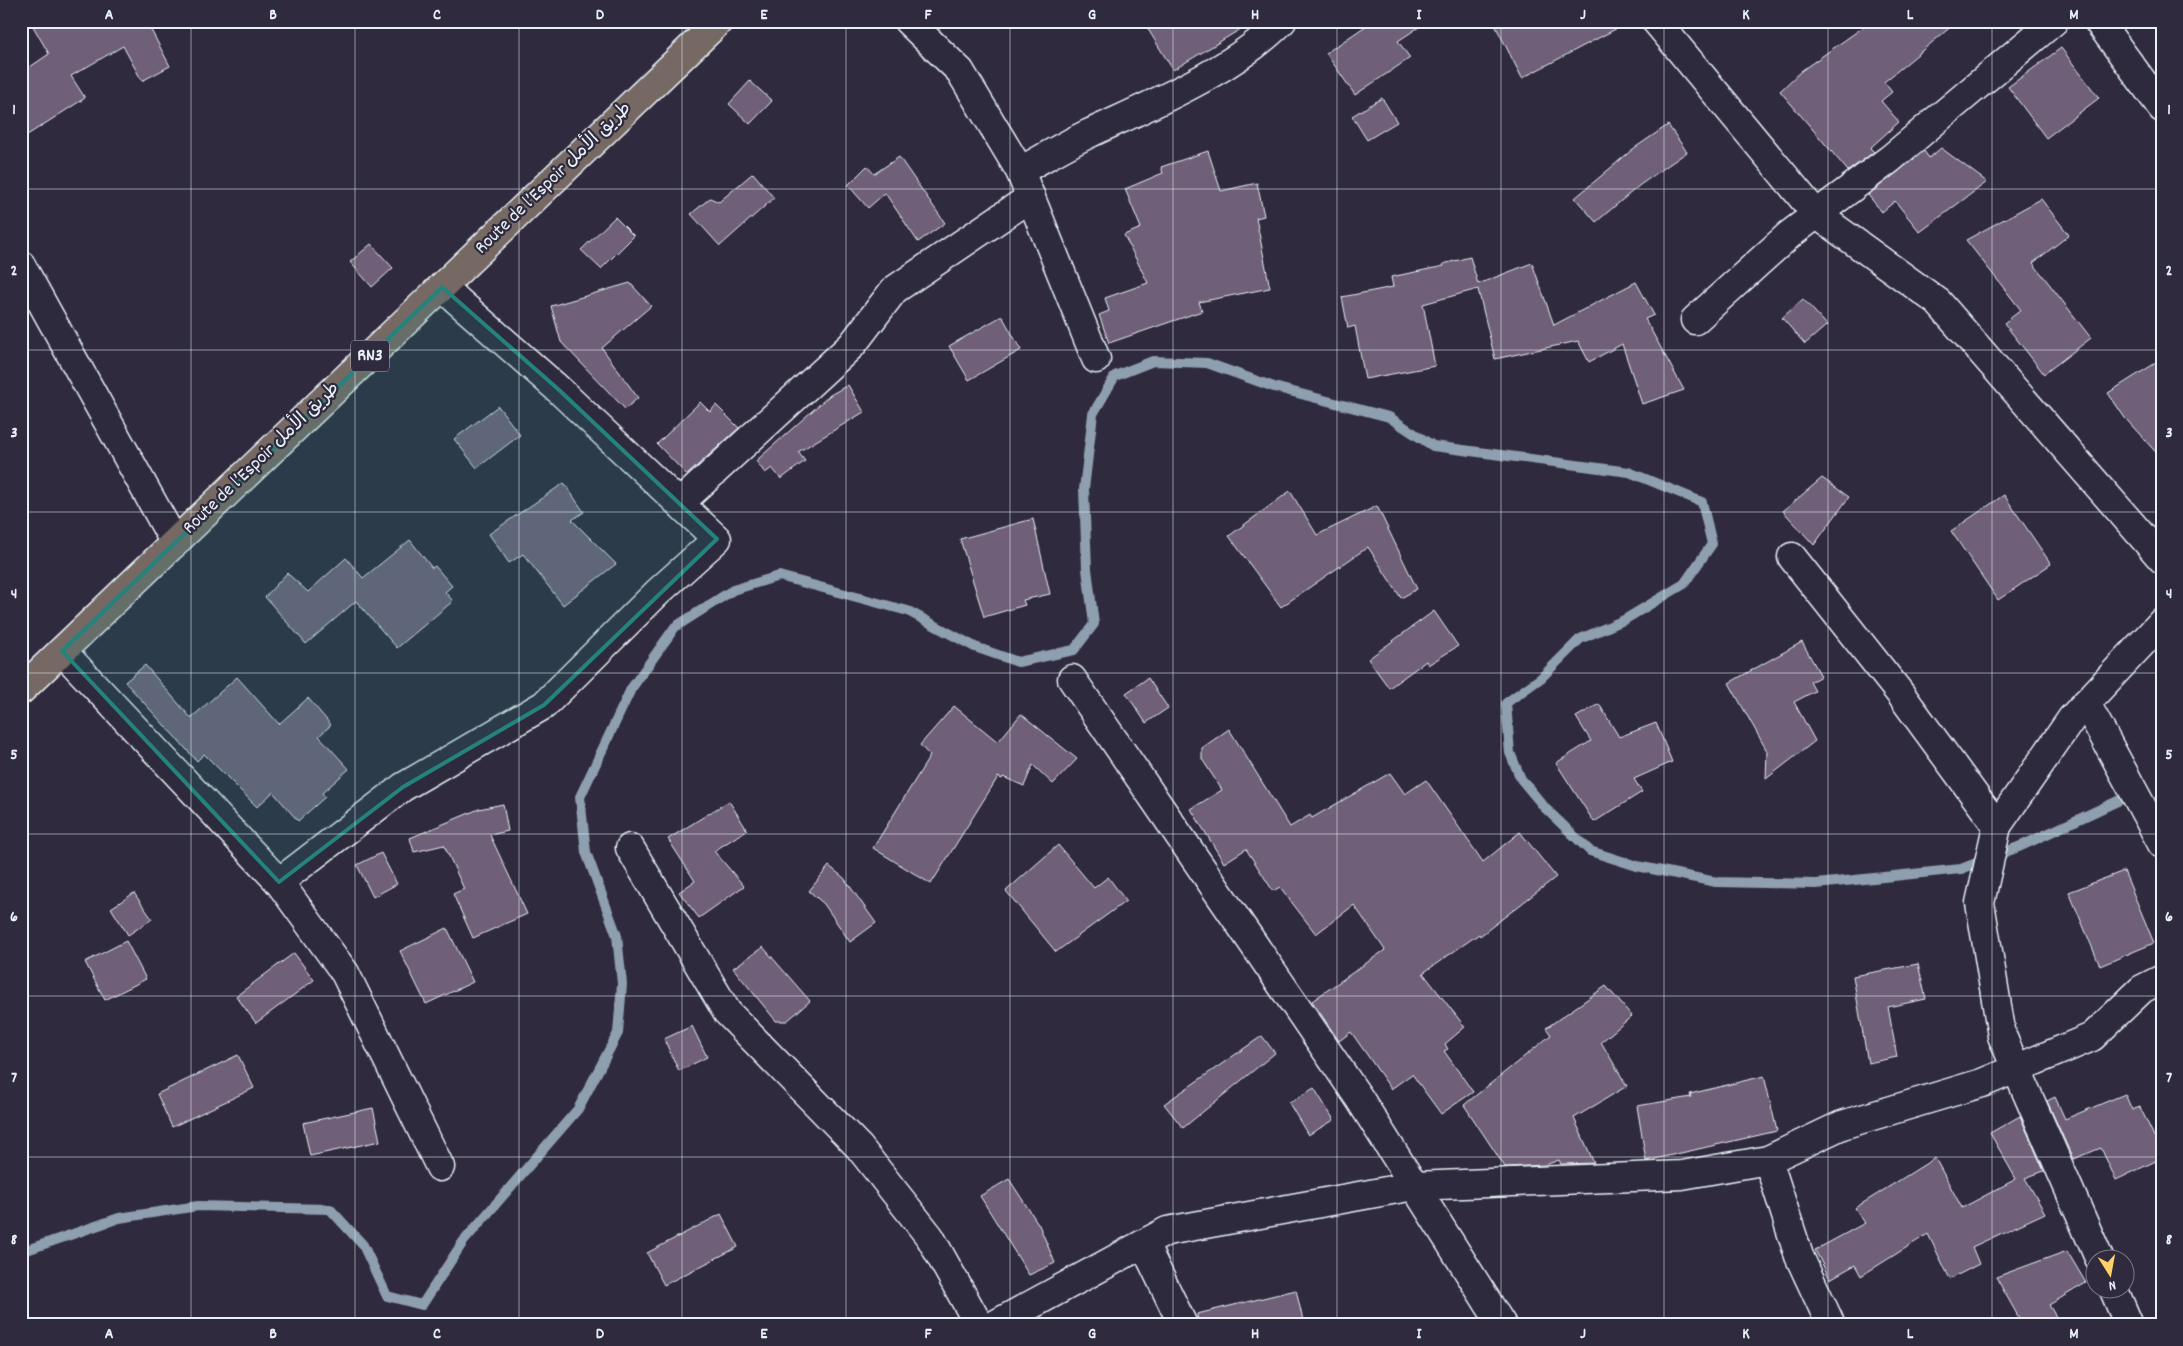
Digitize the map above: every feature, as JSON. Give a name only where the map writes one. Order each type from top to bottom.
[{"type":"highway","name":"Route de l’Espoir طريق الأمل","points":[[21,690],[719,21]]},
{"type":"street","points":[[908,21],[960,71],[1020,171],[1096,359]]},
{"type":"street","points":[[1020,171],[1085,136],[1169,97],[1261,42],[1282,21]]},
{"type":"street","points":[[1656,21],[1816,214],[1938,302],[2162,559]]},
{"type":"street","points":[[1695,320],[1789,235],[1890,158],[2054,21]]},
{"type":"street","points":[[2098,21],[2162,108]]},
{"type":"street","points":[[680,503],[852,346],[894,290],[1031,197]]},
{"type":"street","points":[[21,265],[175,543]]},
{"type":"street","points":[[279,882],[403,787],[544,705],[658,592],[717,539],[558,388],[442,287]]},
{"type":"street","points":[[1792,557],[1899,692],[1997,826]]},
{"type":"street","points":[[2096,1248],[2002,1036],[1980,903],[1997,826],[2072,718],[2162,622]]},
{"type":"street","points":[[62,651],[279,882],[345,973],[440,1167]]},
{"type":"street","points":[[1072,679],[1359,1098],[1502,1325]]},
{"type":"street","points":[[2086,703],[2162,844]]},
{"type":"street","points":[[630,848],[727,1012],[859,1147],[930,1237],[979,1325]]},
{"type":"street","points":[[994,1325],[1167,1231],[1414,1186],[1682,1176],[1768,1160],[1842,1125],[1982,1084],[2092,1037],[2142,989],[2162,980]]},
{"type":"street","points":[[1768,1160],[1799,1256],[1831,1325]]},
{"type":"street","points":[[1144,1244],[1183,1325]]},
{"type":"street","points":[[2117,1298],[2129,1325]]},
{"type":"highlighted area","points":[[442,287],[558,389],[717,539],[544,705],[403,787],[279,882],[62,651]]},
{"type":"building","points":[[30,21],[166,21],[151,30],[170,66],[142,81],[123,46],[71,76],[85,98],[21,139],[21,73],[49,54]]},
{"type":"building","points":[[1143,21],[1254,21],[1173,70]]},
{"type":"building","points":[[1373,21],[1428,21],[1398,41],[1410,58],[1355,95],[1326,53]]},
{"type":"building","points":[[1493,21],[1631,21],[1522,78]]},
{"type":"building","points":[[1872,21],[1958,21],[1884,82],[1892,92],[1881,101],[1899,122],[1870,148],[1874,152],[1848,171],[1780,91],[1801,71]]},
{"type":"building","points":[[2061,48],[2099,98],[2046,138],[2008,87]]},
{"type":"building","points":[[750,81],[772,101],[750,124],[729,104]]},
{"type":"building","points":[[1382,98],[1397,122],[1367,140],[1352,116]]},
{"type":"building","points":[[1668,125],[1687,152],[1640,185],[1596,222],[1575,198],[1633,149]]},
{"type":"building","points":[[1941,148],[1987,182],[1920,232],[1895,201],[1882,212],[1868,195],[1924,151],[1929,158]]},
{"type":"building","points":[[1208,151],[1221,191],[1257,183],[1264,216],[1256,218],[1270,288],[1199,302],[1202,311],[1109,343],[1099,315],[1109,311],[1105,298],[1148,283],[1124,235],[1141,228],[1125,189],[1163,173],[1161,167]]},
{"type":"building","points":[[899,157],[945,223],[918,242],[885,193],[868,208],[848,185],[867,166],[874,174]]},
{"type":"building","points":[[753,173],[774,198],[720,246],[691,214],[710,198],[719,202]]},
{"type":"building","points":[[2041,199],[2069,235],[2033,263],[2091,338],[2044,374],[2004,323],[2021,310],[1966,240]]},
{"type":"building","points":[[615,217],[634,236],[601,269],[581,250]]},
{"type":"building","points":[[371,244],[393,268],[372,287],[350,262]]},
{"type":"building","points":[[1470,257],[1478,284],[1532,263],[1554,325],[1636,282],[1654,315],[1645,319],[1684,390],[1642,404],[1622,344],[1589,362],[1578,341],[1495,359],[1478,289],[1423,304],[1435,366],[1365,379],[1355,326],[1348,328],[1342,297],[1393,287],[1391,277],[1444,266],[1443,264]]},
{"type":"building","points":[[630,283],[651,306],[602,348],[638,398],[625,409],[561,342],[551,306]]},
{"type":"building","points":[[1803,299],[1827,325],[1805,344],[1782,318]]},
{"type":"building","points":[[1002,316],[1021,350],[969,380],[949,346]]},
{"type":"building","points":[[2162,359],[2162,459],[2125,418],[2108,393]]},
{"type":"building","points":[[848,385],[864,412],[798,452],[805,461],[781,479],[772,468],[765,473],[756,461],[830,395]]},
{"type":"building","points":[[700,402],[710,412],[716,405],[739,428],[687,475],[657,444]]},
{"type":"building","points":[[498,406],[520,435],[477,468],[454,439]]},
{"type":"building","points":[[1822,478],[1849,497],[1814,545],[1783,511]]},
{"type":"building","points":[[564,483],[584,512],[572,520],[616,564],[563,605],[523,554],[509,563],[489,534]]},
{"type":"building","points":[[1290,491],[1317,535],[1377,506],[1417,589],[1401,598],[1368,547],[1281,607],[1229,536]]},
{"type":"building","points":[[2004,495],[2051,564],[1998,600],[1951,531]]},
{"type":"building","points":[[1033,519],[1050,594],[1023,600],[1025,605],[984,617],[960,539]]},
{"type":"building","points":[[410,540],[432,568],[435,566],[452,586],[445,592],[453,601],[397,648],[356,601],[306,644],[265,597],[287,573],[308,592],[346,558],[363,578]]},
{"type":"building","points":[[1434,611],[1458,646],[1428,665],[1426,661],[1389,688],[1368,659]]},
{"type":"building","points":[[1802,642],[1821,676],[1810,682],[1815,691],[1794,702],[1815,741],[1766,779],[1767,751],[1729,683]]},
{"type":"building","points":[[145,665],[191,718],[237,677],[279,724],[308,698],[331,725],[319,736],[349,769],[322,793],[325,797],[298,821],[273,792],[257,807],[204,754],[197,761],[125,682]]},
{"type":"building","points":[[1148,678],[1168,708],[1146,723],[1126,693]]},
{"type":"building","points":[[1599,704],[1619,737],[1656,723],[1672,762],[1634,779],[1642,792],[1594,822],[1556,763],[1591,741],[1576,717]]},
{"type":"building","points":[[954,706],[998,742],[1021,714],[1077,759],[1053,784],[1033,765],[1024,786],[1003,777],[1002,779],[998,777],[931,884],[873,848],[930,756],[920,745]]},
{"type":"building","points":[[1229,729],[1290,827],[1310,815],[1312,818],[1390,773],[1405,794],[1426,780],[1483,862],[1520,832],[1556,877],[1480,936],[1479,934],[1423,973],[1465,1027],[1445,1044],[1448,1049],[1444,1051],[1473,1092],[1441,1114],[1412,1074],[1391,1089],[1351,1032],[1339,1041],[1312,1001],[1385,950],[1354,905],[1316,934],[1280,887],[1273,891],[1246,849],[1224,863],[1191,809],[1222,790],[1202,759],[1202,748]]},
{"type":"building","points":[[729,801],[747,830],[714,851],[744,886],[699,918],[679,892],[695,881],[668,839]]},
{"type":"building","points":[[503,804],[508,831],[490,835],[527,914],[473,938],[453,894],[464,889],[444,845],[414,852],[410,838],[479,809]]},
{"type":"building","points":[[1058,845],[1094,888],[1108,877],[1126,901],[1056,952],[1006,891]]},
{"type":"building","points":[[381,853],[397,884],[373,897],[357,865]]},
{"type":"building","points":[[829,866],[844,878],[876,923],[850,942],[824,904],[809,891]]},
{"type":"building","points":[[2124,871],[2154,943],[2100,966],[2069,892]]},
{"type":"building","points":[[134,893],[152,919],[128,935],[111,908]]},
{"type":"building","points":[[447,928],[473,982],[426,1004],[400,951]]},
{"type":"building","points":[[126,941],[146,979],[105,1000],[85,962]]},
{"type":"building","points":[[763,947],[810,1001],[787,1021],[776,1021],[733,968]]},
{"type":"building","points":[[294,953],[314,980],[256,1023],[236,996]]},
{"type":"building","points":[[1918,964],[1926,999],[1888,1007],[1897,1057],[1868,1063],[1853,976]]},
{"type":"building","points":[[1606,986],[1632,1016],[1601,1042],[1627,1086],[1574,1118],[1594,1163],[1561,1164],[1559,1160],[1545,1165],[1505,1167],[1464,1105],[1551,1035],[1546,1028]]},
{"type":"building","points":[[692,1026],[707,1057],[679,1071],[664,1039]]},
{"type":"building","points":[[1262,1036],[1275,1053],[1183,1128],[1164,1104]]},
{"type":"building","points":[[238,1055],[254,1088],[172,1127],[157,1094]]},
{"type":"building","points":[[1764,1076],[1777,1131],[1646,1161],[1637,1106],[1691,1097],[1690,1094]]},
{"type":"building","points":[[1314,1088],[1334,1120],[1308,1135],[1289,1103]]},
{"type":"building","points":[[2125,1094],[2132,1110],[2140,1107],[2162,1153],[2162,1158],[2116,1180],[2101,1148],[2073,1159],[2047,1101],[2055,1097],[2065,1119]]},
{"type":"building","points":[[373,1108],[380,1141],[310,1156],[303,1123]]},
{"type":"building","points":[[2020,1116],[2044,1171],[2025,1178],[2045,1213],[1972,1247],[1979,1264],[1950,1279],[1928,1234],[1861,1276],[1855,1265],[1830,1279],[1815,1250],[1865,1223],[1855,1208],[1935,1158],[1962,1208],[2016,1179],[1990,1133]]},
{"type":"building","points":[[1009,1179],[1039,1225],[1055,1263],[1029,1275],[980,1196]]},
{"type":"building","points":[[721,1214],[738,1247],[664,1285],[647,1253]]},
{"type":"building","points":[[2067,1251],[2086,1283],[2049,1305],[2061,1325],[2023,1325],[1996,1277]]},
{"type":"building","points":[[1296,1290],[1304,1325],[1198,1325],[1197,1314]]},
{"type":"waterway","points":[[21,1252],[119,1218],[198,1206],[330,1209],[363,1245],[387,1296],[422,1305],[463,1242],[578,1109],[618,1033],[622,984],[617,936],[586,852],[580,797],[631,689],[675,627],[733,590],[779,576],[908,611],[975,647],[1018,662],[1074,650],[1094,624],[1087,569],[1084,489],[1093,414],[1115,376],[1153,361],[1207,363],[1274,387],[1389,417],[1433,446],[1629,472],[1702,502],[1712,544],[1684,584],[1624,620],[1580,639],[1541,678],[1506,703],[1510,753],[1521,779],[1546,809],[1590,851],[1637,866],[1716,882],[1816,884],[1961,869],[2021,846],[2122,799]]}]
